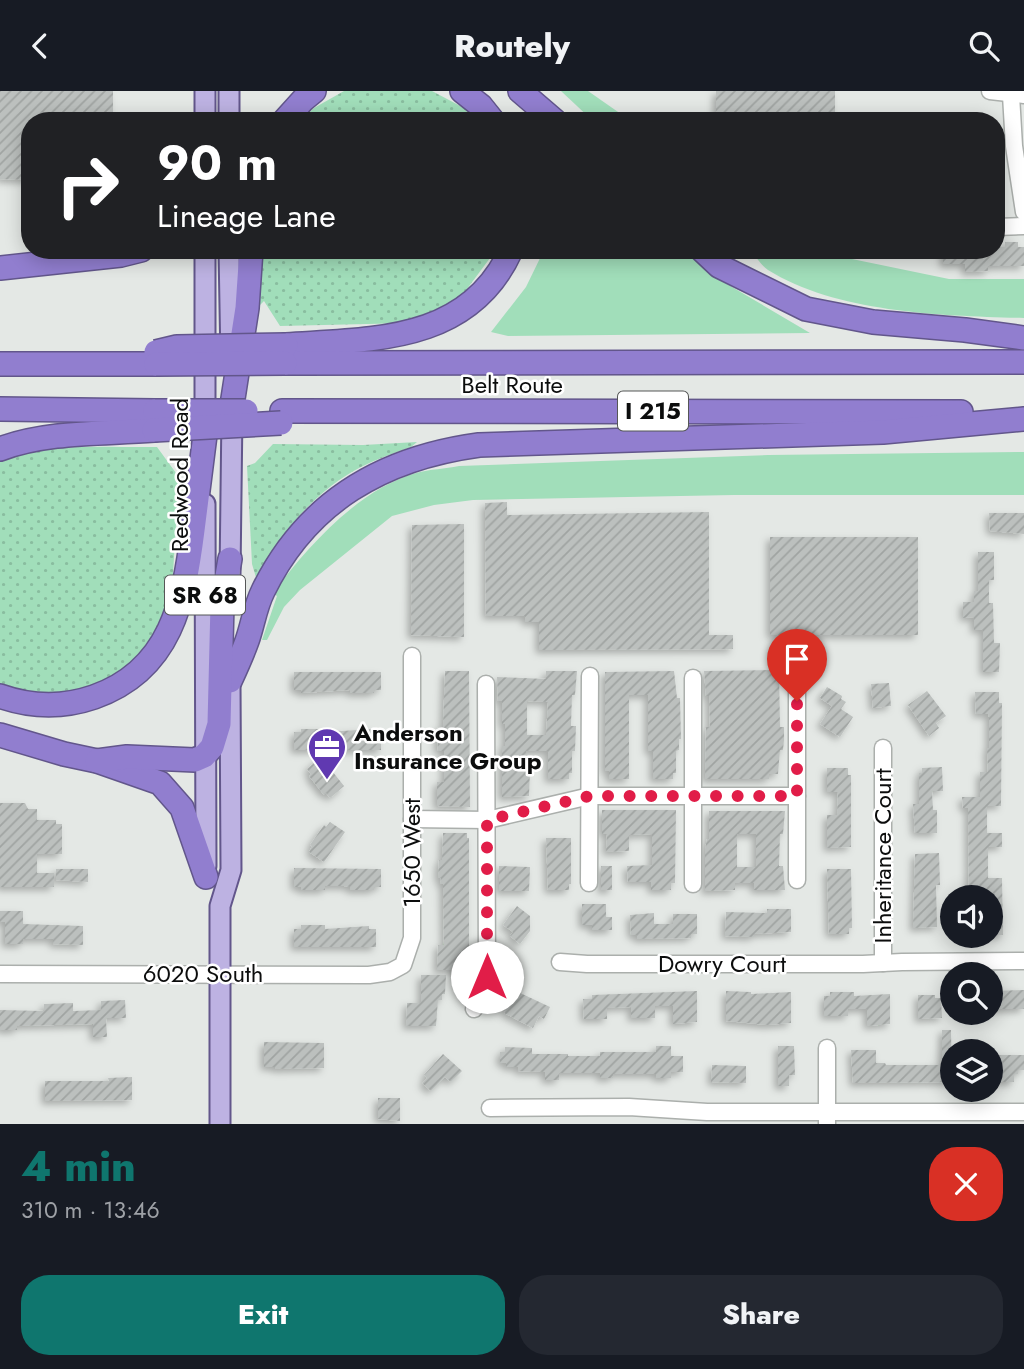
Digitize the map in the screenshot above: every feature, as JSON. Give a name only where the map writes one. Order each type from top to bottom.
[{"type":"highway","points":[[293,112],[314,91]]},
{"type":"highway","points":[[462,91],[484,112]]},
{"type":"highway","points":[[520,91],[544,112]]},
{"type":"highway","points":[[0,268],[84,259]]},
{"type":"highway","points":[[232,405],[247,308],[250,259]]},
{"type":"highway","points":[[285,354],[427,328],[448,319],[478,297],[507,259]]},
{"type":"highway","points":[[712,259],[719,266],[806,309],[873,322],[1024,338]]},
{"type":"highway","name":"Belt Route","points":[[0,363],[104,364],[156,358],[285,354],[1024,362]]},
{"type":"highway","name":"Belt Route","points":[[0,408],[155,421],[405,411],[1024,412]]},
{"type":"highway","points":[[230,681],[263,591],[292,543],[340,496],[377,473],[410,460],[444,450],[479,445],[883,432],[1024,419]]},
{"type":"highway","points":[[0,449],[19,443],[155,421]]},
{"type":"highway","points":[[0,696],[27,704],[43,705],[86,700],[123,683],[154,655],[174,620],[184,587],[205,435]]},
{"type":"highway","points":[[97,761],[127,757],[186,761],[204,756],[212,747],[219,724],[222,604],[230,559]]},
{"type":"highway","points":[[0,735],[97,761],[160,783],[182,808],[206,877]]},
{"type":"main road","points":[[205,91],[205,112]]},
{"type":"main road","points":[[229,91],[229,112]]},
{"type":"main road","name":"Redwood Road","points":[[205,259],[206,877],[220,906]]},
{"type":"main road","name":"Redwood Road","points":[[220,1124],[220,906],[231,870],[232,405],[229,259]]},
{"type":"street","points":[[990,91],[1017,95],[1024,212]]},
{"type":"street","points":[[1005,226],[1024,226]]},
{"type":"street","name":"1650 West","points":[[403,965],[412,938],[412,656]]},
{"type":"street","points":[[589,883],[590,676]]},
{"type":"street","points":[[693,678],[693,884]]},
{"type":"street","points":[[797,678],[797,880]]},
{"type":"street","points":[[474,1009],[487,977],[486,684]]},
{"type":"street","name":"Inheritance Court","points":[[883,748],[883,963]]},
{"type":"street","points":[[412,819],[487,820],[590,796],[797,796]]},
{"type":"street","points":[[883,963],[1024,961]]},
{"type":"street","name":"Dowry Court","points":[[560,962],[883,963]]},
{"type":"street","name":"6020 South","points":[[0,974],[369,975],[390,972],[403,965]]},
{"type":"street","points":[[827,1048],[827,1118]]},
{"type":"street","points":[[491,1108],[629,1107],[684,1118],[972,1118],[1024,1112]]},
{"type":"green space","points":[[344,91],[432,91],[467,112],[310,112]]},
{"type":"green space","points":[[561,91],[588,91],[618,112],[583,112]]},
{"type":"green space","points":[[261,259],[489,259],[464,293],[449,305],[411,323],[280,326],[264,301],[258,307]]},
{"type":"green space","points":[[540,259],[695,259],[732,287],[810,333],[508,336],[491,332],[526,287]]},
{"type":"green space","points":[[758,259],[852,259],[949,279],[1024,279],[1024,318],[960,316],[858,304],[796,284],[768,270]]},
{"type":"green space","points":[[417,442],[345,476],[314,501],[286,531],[257,581],[252,564],[247,466],[255,463],[273,444],[363,445]]},
{"type":"green space","points":[[157,447],[179,474],[173,574],[168,598],[170,602],[156,629],[141,651],[123,669],[104,682],[82,691],[57,694],[30,692],[0,684],[0,462],[18,455],[57,448]]},
{"type":"green space","points":[[1024,452],[1024,495],[734,495],[473,500],[434,505],[392,516],[300,590],[284,607],[267,640],[262,640],[277,596],[273,593],[318,539],[374,492],[421,472],[459,466],[768,455]]},
{"type":"building","points":[[0,91],[113,91],[113,112],[21,112],[21,180],[0,179]]},
{"type":"building","points":[[716,91],[835,91],[835,112],[716,112]]},
{"type":"building","points":[[1005,242],[1018,242],[1018,247],[1024,247],[1024,266],[988,266],[988,271],[965,272],[965,264],[943,264],[943,259],[1005,259]]},
{"type":"building","points":[[507,502],[507,515],[709,512],[709,635],[733,635],[733,649],[539,650],[539,622],[525,622],[525,616],[486,616],[485,503]]},
{"type":"building","points":[[989,513],[1024,513],[1024,534],[990,531]]},
{"type":"building","points":[[464,524],[464,637],[411,635],[412,525]]},
{"type":"building","points":[[770,537],[918,537],[918,635],[770,635]]},
{"type":"building","points":[[978,552],[994,552],[994,580],[989,580],[989,603],[993,603],[994,643],[1000,643],[999,672],[983,672],[983,630],[974,630],[974,617],[963,618],[963,602],[974,602],[974,591],[978,591]]},
{"type":"building","points":[[779,670],[780,727],[784,727],[784,740],[783,750],[780,750],[778,774],[769,774],[769,779],[705,779],[706,727],[710,727],[709,696],[706,696],[704,671]]},
{"type":"building","points":[[445,671],[469,671],[470,807],[437,806],[437,782],[444,782],[444,751],[438,751],[437,728],[443,727]]},
{"type":"building","points":[[546,671],[577,671],[575,695],[572,695],[571,726],[576,726],[572,773],[569,773],[569,779],[548,779],[548,751],[526,751],[526,771],[530,771],[529,796],[502,797],[505,724],[502,724],[502,701],[498,701],[497,677],[546,679]],"holes":[[[527,701],[548,702],[546,735],[527,735]]]},
{"type":"building","points":[[674,671],[677,698],[680,698],[681,739],[679,750],[676,751],[676,773],[673,773],[673,779],[653,779],[653,751],[648,751],[648,695],[629,695],[629,779],[609,779],[609,771],[605,771],[605,672]]},
{"type":"building","points":[[294,672],[381,672],[381,690],[374,690],[374,693],[350,693],[350,690],[301,693],[301,690],[294,690]]},
{"type":"building","points":[[889,683],[891,706],[873,708],[871,684]]},
{"type":"building","points":[[827,687],[842,696],[841,699],[846,702],[841,709],[853,717],[840,737],[820,724],[832,706],[820,698]]},
{"type":"building","points":[[927,691],[946,716],[936,723],[939,728],[929,736],[908,705]]},
{"type":"building","points":[[975,692],[999,692],[999,703],[1002,703],[1001,806],[987,806],[987,833],[1002,833],[1002,847],[988,847],[988,878],[1002,878],[1002,885],[969,885],[968,808],[963,808],[962,797],[980,797],[980,772],[988,772],[989,748],[988,714],[976,714]]},
{"type":"building","points":[[301,729],[325,729],[325,732],[374,729],[374,732],[381,732],[381,750],[294,750],[294,732],[301,732]]},
{"type":"building","name":"Anderson Insurance Group","points":[[321,757],[344,786],[330,798],[326,793],[324,795],[309,776],[311,774],[307,769]]},
{"type":"building","points":[[942,767],[943,791],[932,791],[933,810],[937,810],[937,833],[915,833],[913,804],[919,804],[919,773],[922,773],[922,768]]},
{"type":"building","points":[[827,768],[848,768],[848,775],[851,775],[851,847],[827,848],[827,815],[837,815],[838,792],[827,792]]},
{"type":"building","points":[[0,803],[25,803],[28,809],[37,809],[37,820],[56,820],[56,824],[62,824],[62,854],[37,854],[37,873],[54,873],[54,887],[0,887]]},
{"type":"building","points":[[602,810],[676,810],[675,883],[671,883],[671,890],[651,890],[651,882],[628,882],[627,866],[652,865],[652,834],[629,835],[629,851],[606,852],[607,834],[602,834]]},
{"type":"building","points":[[709,811],[785,811],[783,834],[780,834],[779,866],[783,866],[785,890],[754,890],[754,883],[735,883],[735,890],[705,891],[705,849],[709,839]],"holes":[[[737,834],[756,834],[756,867],[737,867]]]},
{"type":"building","points":[[330,822],[345,832],[324,862],[309,852],[312,846],[310,845],[324,825],[326,827]]},
{"type":"building","points":[[443,833],[467,833],[469,838],[469,970],[437,970],[438,945],[444,945],[443,884],[440,884],[441,878],[438,878]]},
{"type":"building","points":[[546,838],[571,838],[569,890],[548,890]]},
{"type":"building","points":[[939,853],[940,885],[936,885],[937,927],[913,928],[915,854]]},
{"type":"building","points":[[499,866],[530,867],[529,891],[499,891]]},
{"type":"building","points":[[601,866],[612,866],[612,890],[601,890]]},
{"type":"building","points":[[294,868],[381,869],[381,887],[374,887],[374,890],[350,890],[350,887],[344,886],[325,886],[325,890],[301,890],[301,887],[294,887]]},
{"type":"building","points":[[56,869],[88,869],[88,882],[56,880]]},
{"type":"building","points":[[827,869],[851,869],[852,928],[849,928],[849,934],[829,934]]},
{"type":"building","points":[[582,904],[606,904],[606,917],[612,917],[612,930],[592,930],[592,925],[582,925]]},
{"type":"building","points":[[517,906],[530,916],[530,931],[520,944],[510,936],[513,932],[503,925]]},
{"type":"building","points":[[767,909],[791,909],[791,932],[754,934],[754,937],[725,936],[726,912],[767,913]]},
{"type":"building","points":[[0,911],[23,911],[23,924],[83,926],[83,945],[53,944],[53,939],[23,939],[23,944],[5,944],[5,922],[0,922]]},
{"type":"building","points":[[654,913],[654,924],[673,924],[673,914],[697,914],[697,934],[691,934],[691,938],[637,939],[637,935],[631,935],[630,915]]},
{"type":"building","points":[[301,925],[325,925],[325,929],[369,926],[369,929],[376,929],[376,947],[294,947],[294,929],[301,929]]},
{"type":"building","points":[[421,975],[446,975],[445,994],[442,994],[442,1000],[438,1000],[436,1026],[406,1026],[407,1003],[421,1003]]},
{"type":"building","points":[[1024,990],[1024,1009],[1003,1009],[1003,991]]},
{"type":"building","points":[[516,991],[550,1007],[544,1019],[539,1016],[533,1028],[504,1013]]},
{"type":"building","points":[[697,991],[697,1022],[673,1024],[673,1006],[655,1006],[655,1018],[631,1018],[631,1007],[607,1008],[607,1019],[584,1019],[583,999],[592,999],[592,995]]},
{"type":"building","points":[[726,991],[751,994],[791,992],[791,1023],[767,1025],[726,1021]]},
{"type":"building","points":[[830,992],[854,992],[854,996],[890,994],[890,1024],[867,1026],[867,1009],[848,1009],[848,1016],[824,1016],[824,996],[830,996]]},
{"type":"building","points":[[918,995],[935,995],[935,998],[940,998],[940,1018],[918,1019]]},
{"type":"building","points":[[125,1000],[126,1018],[106,1018],[107,1037],[93,1037],[93,1024],[17,1026],[17,1030],[0,1030],[0,1010],[44,1011],[44,1004],[73,1003],[73,1011],[101,1010],[101,1001]]},
{"type":"building","points":[[942,1030],[951,1030],[951,1039],[942,1039]]},
{"type":"building","points":[[264,1042],[324,1043],[324,1068],[264,1067]]},
{"type":"building","points":[[656,1046],[671,1046],[671,1056],[683,1056],[683,1072],[671,1072],[671,1078],[656,1078],[656,1074],[613,1074],[613,1078],[600,1078],[600,1073],[559,1073],[559,1080],[545,1080],[545,1072],[518,1071],[518,1067],[506,1067],[506,1063],[500,1063],[500,1052],[505,1052],[505,1047],[532,1048],[532,1054],[600,1056],[600,1052],[656,1052]]},
{"type":"building","points":[[778,1046],[794,1046],[795,1075],[789,1075],[789,1086],[778,1086]]},
{"type":"building","points":[[851,1050],[876,1050],[876,1063],[940,1065],[940,1082],[853,1083]]},
{"type":"building","points":[[443,1054],[462,1071],[451,1082],[445,1077],[431,1091],[422,1083],[427,1078],[424,1075]]},
{"type":"building","points":[[1003,1055],[1024,1055],[1024,1070],[1018,1070],[1018,1074],[1014,1074],[1014,1082],[1003,1082]]},
{"type":"building","points":[[712,1065],[746,1066],[746,1083],[711,1082]]},
{"type":"building","points":[[132,1077],[132,1100],[45,1101],[45,1081],[109,1081],[108,1078]]},
{"type":"building","points":[[378,1098],[400,1098],[400,1121],[378,1119]]},
{"type":"place","name":"Anderson Insurance Group","points":[[327,781]]},
{"type":"route","points":[[487,977],[487,820],[590,796],[797,796],[797,701]]}]
